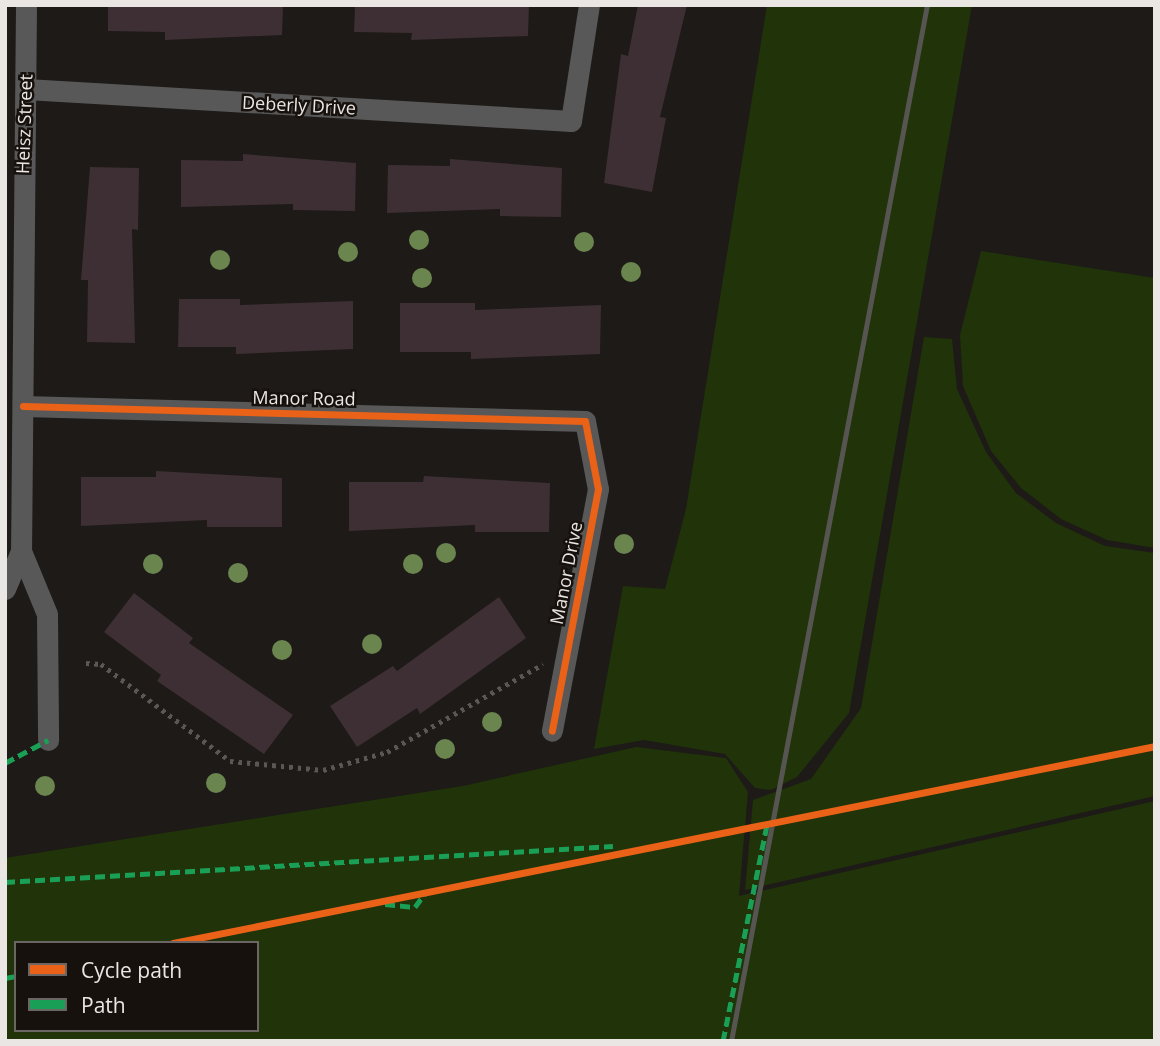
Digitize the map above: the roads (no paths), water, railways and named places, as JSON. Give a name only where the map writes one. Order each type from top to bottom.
[{"type":"street","name":"Heisz Street","points":[[26,5],[21,551],[47,614],[48,740]]},
{"type":"street","name":"Deberly Drive","points":[[26,89],[571,121],[589,5]]},
{"type":"street","name":"Manor Road","points":[[23,406],[585,421]]},
{"type":"street","name":"Manor Drive","points":[[552,731],[598,489],[585,421]]},
{"type":"street","points":[[5,589],[21,551]]},
{"type":"railway","points":[[731,1041],[927,5]]}]
